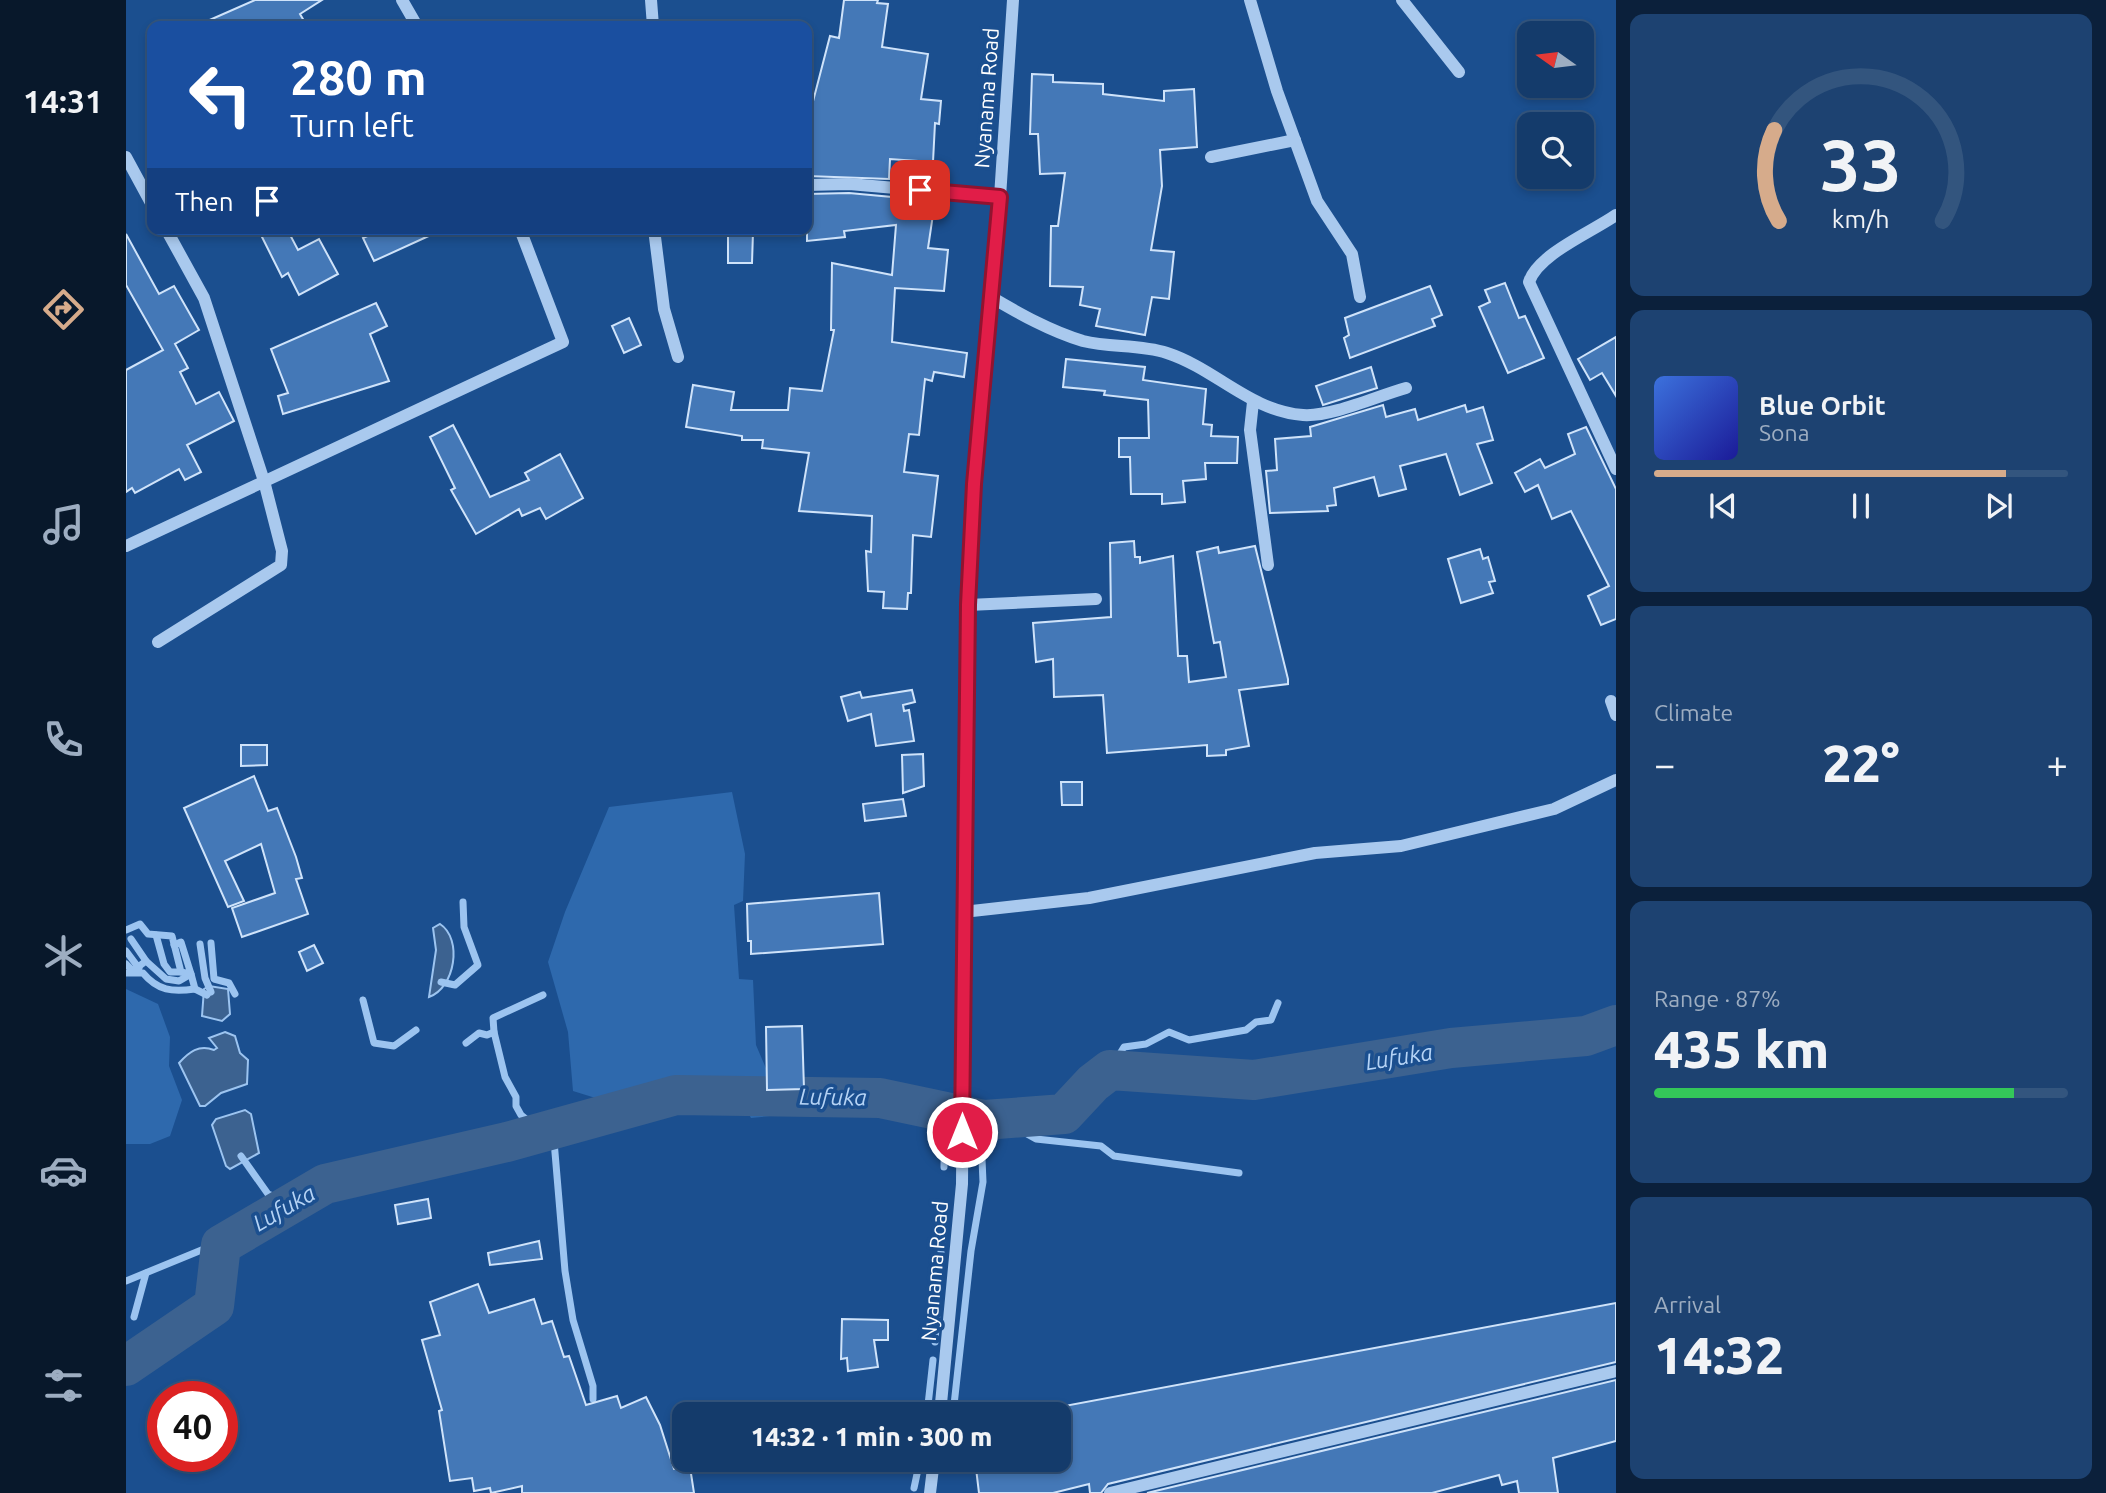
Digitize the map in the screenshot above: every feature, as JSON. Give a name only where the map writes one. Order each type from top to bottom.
[{"type":"street","points":[[402,0],[413,21]]},
{"type":"street","points":[[651,0],[653,21]]},
{"type":"street","name":"Nyanama Road","points":[[941,1402],[962,1184],[968,605],[974,484],[1000,197],[1013,0]]},
{"type":"street","points":[[1250,0],[1317,201],[1352,254],[1360,297]]},
{"type":"street","points":[[1402,0],[1459,72]]},
{"type":"street","points":[[1211,157],[1295,140]]},
{"type":"street","points":[[126,157],[147,196]]},
{"type":"street","points":[[812,186],[849,184],[1000,197]]},
{"type":"street","points":[[1616,215],[1542,261],[1532,273],[1529,282],[1610,444],[1616,470]]},
{"type":"street","points":[[158,642],[281,565],[282,551],[264,481],[204,298],[169,235]]},
{"type":"street","points":[[126,546],[563,342],[522,235]]},
{"type":"street","points":[[655,235],[664,309],[678,357]]},
{"type":"street","points":[[991,297],[1048,328],[1084,341],[1136,346],[1169,354],[1254,402],[1278,411],[1315,415],[1406,388]]},
{"type":"street","points":[[1254,402],[1250,430],[1268,565]]},
{"type":"street","points":[[968,605],[1096,599]]},
{"type":"street","points":[[1611,701],[1616,715]]},
{"type":"street","points":[[963,912],[1089,898],[1315,853],[1401,846],[1554,809],[1616,780]]},
{"type":"street","points":[[1110,1493],[1616,1371]]},
{"type":"street","points":[[930,1493],[933,1472]]},
{"type":"shaded area","points":[[732,792],[745,854],[743,901],[734,905],[739,979],[753,980],[756,1045],[783,1108],[780,1115],[751,1118],[745,1107],[695,1103],[618,1105],[573,1091],[568,1032],[548,962],[565,912],[609,807]]},
{"type":"shaded area","points":[[440,924],[452,940],[453,963],[445,984],[429,997],[436,950],[433,928]]},
{"type":"shaded area","points":[[209,986],[228,989],[230,1014],[222,1021],[202,1016],[204,989]]},
{"type":"shaded area","points":[[126,989],[158,1004],[170,1037],[169,1066],[182,1100],[170,1136],[150,1144],[126,1144]]},
{"type":"shaded area","points":[[225,1032],[235,1036],[240,1053],[248,1060],[247,1084],[221,1093],[205,1106],[200,1106],[179,1063],[195,1050],[217,1048],[209,1038]]},
{"type":"shaded area","points":[[245,1110],[251,1114],[259,1153],[230,1169],[226,1166],[212,1125],[216,1119]]},
{"type":"building","points":[[255,0],[322,0],[300,14],[304,21],[207,21]]},
{"type":"building","points":[[844,0],[878,0],[877,3],[888,4],[882,47],[928,54],[921,99],[941,101],[939,124],[935,123],[933,162],[890,159],[889,179],[812,176],[812,105],[830,36],[839,38]]},
{"type":"building","points":[[1032,74],[1053,75],[1053,82],[1103,84],[1103,94],[1164,101],[1164,91],[1194,89],[1197,147],[1160,150],[1162,186],[1151,250],[1174,252],[1169,299],[1152,297],[1145,335],[1096,326],[1100,309],[1080,305],[1083,287],[1050,286],[1051,226],[1058,226],[1065,173],[1040,174],[1038,134],[1030,134]]},
{"type":"building","points":[[849,193],[935,201],[928,248],[948,250],[944,291],[895,288],[892,342],[967,353],[964,377],[934,372],[932,381],[925,379],[919,435],[909,434],[904,472],[938,476],[931,537],[913,535],[911,593],[908,593],[907,609],[883,608],[884,592],[868,591],[866,551],[871,552],[872,516],[799,511],[809,453],[762,448],[763,440],[742,440],[742,436],[686,427],[693,385],[734,392],[731,410],[788,410],[790,388],[822,391],[834,330],[831,330],[832,263],[892,275],[896,225],[844,231],[845,237],[807,241],[807,235],[812,235],[812,194]]},
{"type":"building","points":[[126,234],[159,294],[174,286],[199,330],[175,344],[188,368],[180,372],[196,404],[219,392],[234,421],[187,445],[201,472],[185,480],[179,469],[135,493],[132,488],[126,492],[126,370],[163,350],[126,285]]},
{"type":"building","points":[[261,235],[290,235],[298,250],[319,239],[338,274],[299,295],[288,273],[282,277]]},
{"type":"building","points":[[370,235],[431,235],[374,261],[363,238]]},
{"type":"building","points":[[728,235],[753,235],[752,263],[728,263]]},
{"type":"building","points":[[1505,283],[1519,318],[1525,316],[1544,358],[1508,373],[1479,307],[1490,302],[1485,290]]},
{"type":"building","points":[[1430,286],[1442,315],[1432,319],[1435,326],[1350,358],[1344,338],[1349,335],[1345,318]]},
{"type":"building","points":[[376,303],[387,326],[370,334],[389,381],[283,414],[278,396],[288,393],[271,349]]},
{"type":"building","points":[[629,318],[641,345],[624,353],[612,326]]},
{"type":"building","points":[[1616,337],[1616,396],[1602,373],[1590,380],[1578,359]]},
{"type":"building","points":[[1066,359],[1145,367],[1143,380],[1206,389],[1203,424],[1212,425],[1211,436],[1238,437],[1237,463],[1205,463],[1206,479],[1183,481],[1185,502],[1162,504],[1162,494],[1131,494],[1130,457],[1119,457],[1119,438],[1149,438],[1148,400],[1104,395],[1105,391],[1063,387]]},
{"type":"building","points":[[1371,367],[1377,388],[1323,405],[1316,386]]},
{"type":"building","points":[[1383,405],[1386,417],[1415,409],[1418,420],[1465,405],[1467,412],[1483,407],[1493,440],[1477,444],[1492,483],[1460,495],[1446,454],[1400,466],[1406,489],[1379,496],[1374,477],[1334,488],[1336,505],[1327,506],[1328,511],[1270,513],[1266,471],[1277,470],[1275,439],[1311,436],[1310,427]]},
{"type":"building","points":[[453,425],[490,497],[529,480],[525,473],[560,454],[583,498],[546,519],[540,508],[522,516],[519,509],[476,534],[451,490],[455,488],[430,437]]},
{"type":"building","points":[[1586,427],[1616,489],[1616,619],[1601,625],[1588,596],[1609,586],[1571,511],[1552,519],[1538,485],[1525,492],[1515,473],[1540,459],[1545,468],[1575,454],[1568,434]]},
{"type":"building","points":[[1134,541],[1135,557],[1140,557],[1140,563],[1173,556],[1178,656],[1187,656],[1189,682],[1226,677],[1220,642],[1214,643],[1197,552],[1218,547],[1219,553],[1255,546],[1288,684],[1239,690],[1249,746],[1226,750],[1226,755],[1207,756],[1207,745],[1107,753],[1103,695],[1054,697],[1053,659],[1036,662],[1033,623],[1111,617],[1110,543]]},
{"type":"building","points":[[1480,549],[1483,559],[1488,557],[1495,581],[1489,582],[1493,593],[1461,603],[1448,559]]},
{"type":"building","points":[[912,690],[915,702],[903,705],[904,711],[909,710],[914,741],[876,746],[871,714],[848,721],[841,697],[860,692],[862,698]]},
{"type":"building","points":[[241,745],[267,745],[267,765],[241,766]]},
{"type":"building","points":[[923,754],[924,786],[903,793],[902,755]]},
{"type":"building","points":[[254,776],[268,811],[277,808],[296,857],[302,878],[296,879],[308,914],[242,937],[232,908],[275,893],[261,844],[225,861],[244,901],[228,907],[184,808]]},
{"type":"building","points":[[1061,782],[1082,782],[1082,805],[1062,805]]},
{"type":"building","points":[[903,799],[906,816],[865,821],[863,804]]},
{"type":"building","points":[[879,893],[883,944],[751,954],[747,904]]},
{"type":"building","points":[[314,945],[323,963],[307,971],[299,952]]},
{"type":"building","points":[[802,1026],[804,1089],[767,1090],[766,1027]]},
{"type":"building","points":[[428,1199],[431,1218],[398,1224],[395,1205]]},
{"type":"building","points":[[539,1241],[542,1259],[490,1265],[488,1253]]},
{"type":"building","points":[[478,1284],[489,1313],[534,1299],[542,1324],[552,1321],[564,1357],[569,1356],[586,1405],[617,1396],[621,1408],[646,1397],[660,1425],[672,1463],[672,1472],[691,1472],[694,1493],[522,1493],[522,1486],[491,1493],[490,1488],[474,1491],[472,1478],[450,1481],[439,1411],[442,1410],[422,1340],[440,1335],[430,1302]]},
{"type":"building","points":[[1616,1303],[1616,1362],[1108,1484],[1101,1493],[1090,1493],[1089,1484],[1053,1493],[979,1493],[976,1472],[1071,1472],[1071,1405]]},
{"type":"building","points":[[842,1319],[888,1320],[888,1340],[874,1340],[878,1367],[848,1371],[847,1358],[841,1359]]},
{"type":"building","points":[[1616,1380],[1616,1441],[1553,1458],[1558,1493],[1519,1493],[1517,1481],[1502,1485],[1499,1475],[1432,1493],[1147,1493]]},
{"type":"waterway","points":[[441,982],[455,985],[478,965],[464,927],[463,902]]},
{"type":"waterway","points":[[126,930],[140,924],[148,934],[172,936],[181,972],[191,974],[195,989],[207,995]]},
{"type":"waterway","points":[[156,935],[164,964],[170,972],[181,972]]},
{"type":"waterway","points":[[131,939],[146,961]]},
{"type":"waterway","points":[[126,951],[138,967],[146,961],[166,979],[179,981],[191,974],[181,942],[174,945]]},
{"type":"waterway","points":[[211,943],[214,979],[229,983],[235,994]]},
{"type":"waterway","points":[[200,944],[205,978],[211,992]]},
{"type":"waterway","points":[[126,964],[132,970],[139,968]]},
{"type":"waterway","points":[[126,973],[143,973],[154,984],[166,989],[195,989]]},
{"type":"waterway","points":[[494,1032],[493,1018],[543,995]]},
{"type":"waterway","points":[[363,1000],[374,1043],[394,1046],[416,1030]]},
{"type":"waterway","points":[[1110,1070],[1124,1047],[1146,1044],[1169,1032],[1189,1040],[1246,1030],[1256,1022],[1271,1020],[1278,1003]]},
{"type":"waterway","name":"Lufuka","points":[[126,1366],[214,1306],[221,1245],[325,1184],[507,1142],[676,1095],[880,1098],[984,1120],[1064,1114],[1093,1083],[1110,1070],[1254,1080],[1451,1048],[1586,1036],[1616,1025]]},
{"type":"waterway","points":[[466,1043],[479,1033],[487,1035],[494,1032],[505,1077],[516,1097],[516,1106],[521,1115],[542,1132]]},
{"type":"waterway","points":[[944,1167],[945,1112]]},
{"type":"waterway","points":[[999,1118],[1036,1139],[1101,1146],[1114,1156],[1239,1173]]},
{"type":"waterway","points":[[954,1402],[971,1251],[983,1182],[981,1137],[984,1120]]},
{"type":"waterway","points":[[553,1129],[565,1271],[573,1320],[593,1386],[593,1399]]},
{"type":"waterway","points":[[241,1156],[268,1194],[277,1198],[282,1210]]},
{"type":"waterway","points":[[935,1342],[944,1207]]},
{"type":"waterway","points":[[126,1281],[204,1249],[221,1245]]},
{"type":"waterway","points":[[134,1317],[146,1273]]},
{"type":"waterway","points":[[928,1402],[933,1360]]},
{"type":"waterway","points":[[914,1488],[917,1472]]},
{"type":"route","points":[[920,190],[1000,197],[974,484],[968,605],[962,943],[962,1132]]}]
